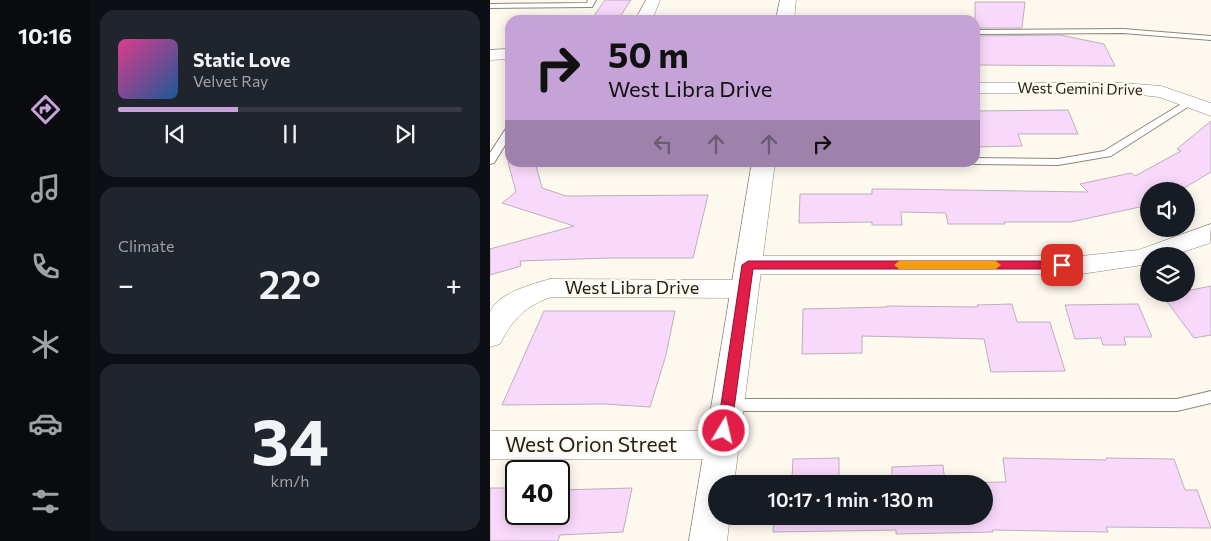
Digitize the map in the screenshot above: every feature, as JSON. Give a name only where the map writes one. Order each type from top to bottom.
[{"type":"street","points":[[646,15],[653,0]]},
{"type":"street","points":[[786,15],[788,0]]},
{"type":"street","points":[[490,55],[505,54]]},
{"type":"street","name":"West Gemini Drive","points":[[980,88],[1123,88],[1161,92],[1191,101],[1211,110]]},
{"type":"street","points":[[717,475],[763,167]]},
{"type":"street","name":"West Libra Drive","points":[[490,336],[498,318],[521,297],[550,288],[746,277],[1081,265],[1139,258],[1202,237],[1211,232]]},
{"type":"street","name":"West Orion Street","points":[[490,445],[722,445]]},
{"type":"street","points":[[708,541],[710,525]]},
{"type":"lane","points":[[490,6],[589,5],[592,0]]},
{"type":"lane","points":[[980,32],[1123,31],[1211,38]]},
{"type":"lane","points":[[980,161],[1058,162],[1106,154],[1191,101]]},
{"type":"lane","points":[[490,160],[505,137]]},
{"type":"lane","points":[[728,405],[1177,404],[1211,397]]},
{"type":"building","points":[[605,0],[631,0],[621,15],[594,15]]},
{"type":"building","points":[[975,2],[1025,2],[1022,28],[980,28],[980,15],[975,15]]},
{"type":"building","points":[[1060,35],[1104,44],[1115,66],[980,65],[980,36]]},
{"type":"building","points":[[1068,110],[1078,134],[1018,134],[1022,146],[980,147],[980,111]]},
{"type":"building","points":[[1211,121],[1211,172],[1194,182],[1140,182],[1140,207],[1071,222],[948,224],[946,213],[901,212],[902,225],[872,225],[872,222],[799,223],[800,194],[872,194],[872,189],[1088,192],[1080,184],[1131,173],[1135,176],[1181,151],[1177,149]]},
{"type":"building","points":[[509,167],[536,167],[542,188],[566,196],[708,195],[693,258],[520,261],[521,266],[490,275],[490,249],[574,226],[502,203],[516,192]]},
{"type":"building","points":[[1211,286],[1211,335],[1194,338],[1167,302],[1195,302],[1195,289]]},
{"type":"building","points":[[1012,304],[1017,322],[1050,322],[1065,371],[991,372],[984,339],[862,336],[862,353],[802,354],[803,309],[887,306],[978,307],[977,305]]},
{"type":"building","points":[[1138,304],[1152,337],[1124,337],[1126,345],[1103,345],[1101,338],[1075,339],[1065,305]]},
{"type":"building","points":[[544,311],[675,311],[666,355],[650,407],[604,404],[502,405]]},
{"type":"building","points":[[839,458],[839,475],[792,475],[793,459]]},
{"type":"building","points":[[1003,458],[1174,459],[1185,490],[1197,490],[1211,528],[1106,527],[1108,532],[992,530],[993,532],[896,534],[896,530],[773,532],[773,525],[993,525],[993,482],[1006,482]]},
{"type":"building","points":[[943,465],[944,475],[892,475],[892,467]]},
{"type":"building","points":[[490,488],[505,488],[505,525],[570,525],[570,490],[632,488],[623,532],[560,535],[558,541],[490,541]]},
{"type":"slow traffic","points":[[899,265],[996,265]]},
{"type":"route","points":[[724,431],[748,265],[1062,265]]}]
